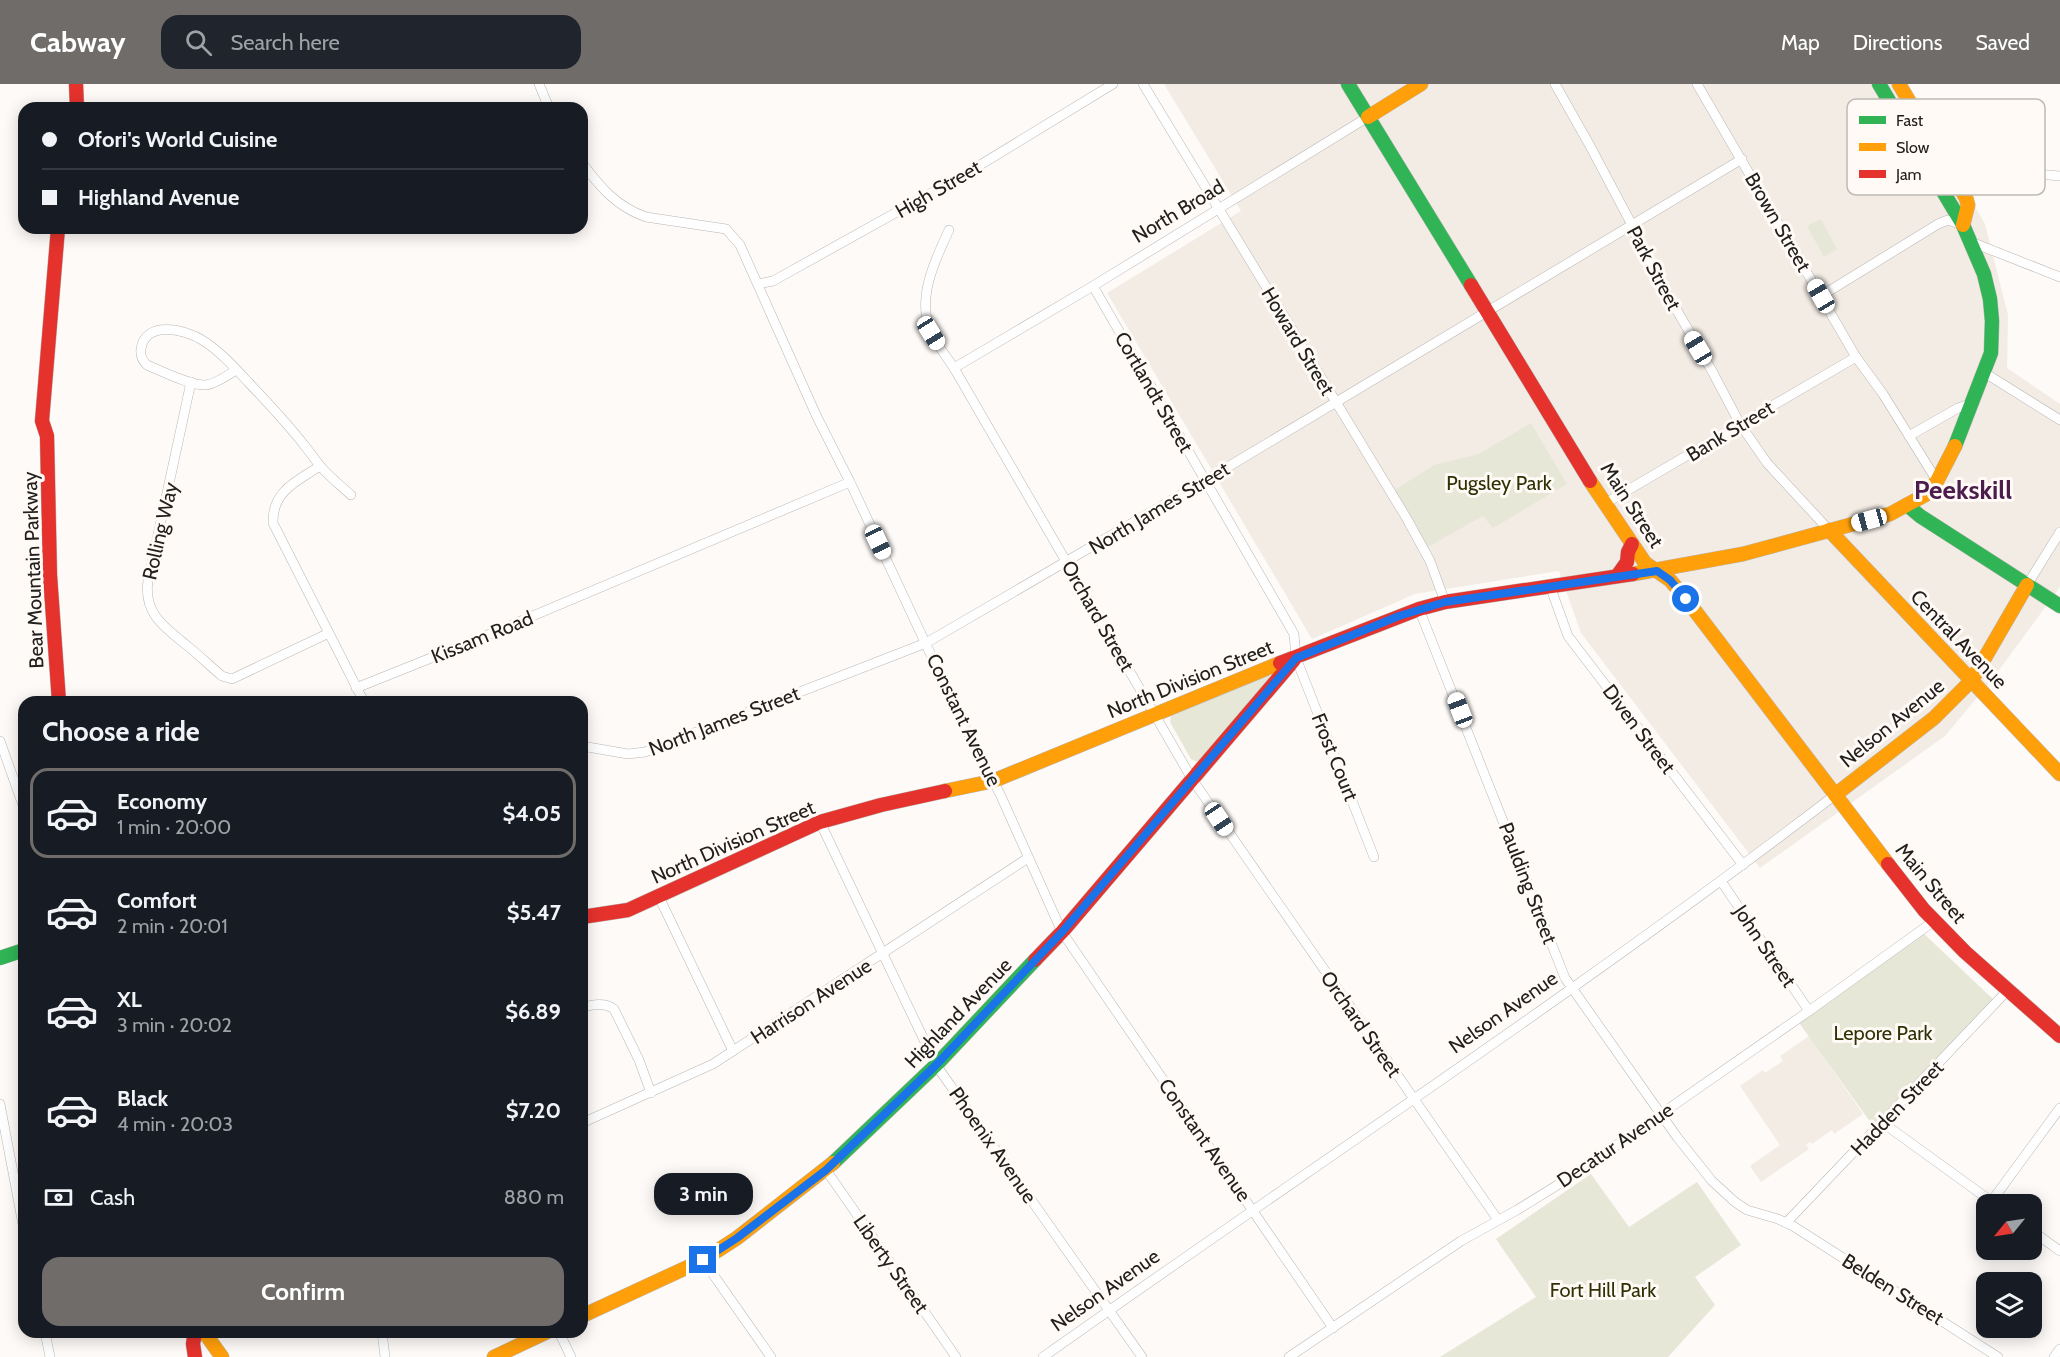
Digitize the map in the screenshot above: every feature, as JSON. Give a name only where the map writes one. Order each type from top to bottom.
[{"type":"main road","points":[[66,84],[66,102]]},
{"type":"main road","points":[[76,84],[77,102]]},
{"type":"main road","name":"Main Street","points":[[1348,84],[1572,447],[1604,504],[1645,563],[1670,580],[1686,599],[1934,921],[2007,991],[2060,1036]]},
{"type":"main road","name":"North Broad","points":[[1368,117],[1421,84]]},
{"type":"main road","points":[[1879,84],[1888,99]]},
{"type":"main road","points":[[1899,84],[1908,99]]},
{"type":"main road","points":[[1937,481],[1974,403],[1991,353],[1991,310],[1984,274],[1963,225],[1945,195]]},
{"type":"main road","points":[[1962,195],[1968,205],[1963,225]]},
{"type":"main road","name":"Bear Mountain Parkway","points":[[58,234],[42,421],[47,436],[50,575],[59,696]]},
{"type":"main road","name":"Bear Mountain Parkway","points":[[47,436],[53,421],[69,234]]},
{"type":"main road","name":"North Division Street","points":[[588,916],[628,910],[820,822],[882,805],[993,781],[1419,609],[1445,602],[1657,571],[1743,554],[1890,514],[1925,495],[1937,481]]},
{"type":"main road","points":[[1907,505],[1920,516],[2060,606]]},
{"type":"main road","name":"Central Avenue","points":[[1829,530],[2060,774]]},
{"type":"main road","points":[[1617,576],[1627,562],[1632,544]]},
{"type":"main road","name":"Nelson Avenue","points":[[1835,795],[1934,718],[1972,680],[2027,585]]},
{"type":"main road","name":"Highland Avenue","points":[[588,1313],[703,1260],[737,1238],[826,1170],[936,1065],[1062,932],[1296,658]]},
{"type":"main road","points":[[0,958],[18,952]]},
{"type":"main road","points":[[195,1357],[193,1344],[196,1338]]},
{"type":"main road","points":[[200,1338],[206,1357]]},
{"type":"main road","points":[[208,1338],[222,1357]]},
{"type":"main road","points":[[494,1357],[535,1338]]},
{"type":"street","points":[[539,84],[546,102]]},
{"type":"street","name":"High Street","points":[[758,284],[773,281],[967,173],[1113,84]]},
{"type":"street","name":"Howard Street","points":[[1143,84],[1430,561],[1445,602]]},
{"type":"street","name":"Park Street","points":[[1555,84],[1632,225],[1644,254],[1712,370],[1740,424],[1767,463],[1829,530]]},
{"type":"street","name":"Brown Street","points":[[1696,84],[1856,357],[1883,394],[1937,481]]},
{"type":"street","name":"North Broad","points":[[954,368],[1219,210],[1368,117]]},
{"type":"street","name":"North James Street","points":[[588,747],[628,754],[645,752],[926,643],[1206,480],[1742,159]]},
{"type":"street","name":"Constant Avenue","points":[[588,171],[609,197],[634,213],[646,217],[726,229],[742,248],[817,417],[850,482],[967,732],[993,781],[1062,932],[1333,1328]]},
{"type":"street","points":[[2045,175],[2060,176]]},
{"type":"street","points":[[1821,296],[1938,224],[1948,220],[1963,225]]},
{"type":"street","name":"Orchard Street","points":[[949,230],[940,249],[924,305],[931,333],[954,368],[1192,780],[1498,1220]]},
{"type":"street","points":[[1971,242],[2060,277]]},
{"type":"street","name":"Cortlandt Street","points":[[1093,286],[1294,634],[1296,658]]},
{"type":"street","points":[[236,370],[205,385],[191,382],[147,365],[142,360],[142,344],[146,337],[159,330],[168,329],[193,334],[204,341],[236,370],[290,428],[320,466],[351,495]]},
{"type":"street","name":"Bank Street","points":[[1604,504],[1856,357]]},
{"type":"street","points":[[1985,373],[2060,420]]},
{"type":"street","name":"Rolling Way","points":[[191,382],[146,591],[149,607],[159,623],[222,676],[232,679],[329,633]]},
{"type":"street","points":[[1909,436],[1958,408],[1974,403]]},
{"type":"street","points":[[320,466],[291,485],[275,502],[273,523],[361,696]]},
{"type":"street","name":"Kissam Road","points":[[356,688],[471,642],[850,482]]},
{"type":"street","points":[[2027,585],[2060,532]]},
{"type":"street","name":"Diven Street","points":[[1550,586],[1568,636],[1743,866]]},
{"type":"street","name":"Paulding Street","points":[[1419,609],[1565,978],[1661,1114],[1712,1181],[1747,1210],[1786,1223]]},
{"type":"street","name":"Frost Court","points":[[1296,658],[1374,857]]},
{"type":"street","points":[[0,741],[18,791]]},
{"type":"street","name":"Nelson Avenue","points":[[1042,1357],[1743,866],[1835,795]]},
{"type":"street","name":"Phoenix Avenue","points":[[820,822],[936,1065],[1142,1357]]},
{"type":"street","name":"Harrison Avenue","points":[[588,1120],[713,1064],[1028,858]]},
{"type":"street","name":"John Street","points":[[1721,881],[1809,1011]]},
{"type":"street","points":[[659,897],[733,1051]]},
{"type":"street","name":"Decatur Avenue","points":[[1289,1357],[1461,1241],[1572,1176],[1934,921]]},
{"type":"street","name":"Hadden Street","points":[[1786,1223],[2007,991]]},
{"type":"street","points":[[588,1006],[608,1005],[618,1015],[639,1060],[651,1093]]},
{"type":"street","points":[[0,1104],[18,1198]]},
{"type":"street","points":[[1999,1194],[2060,1108]]},
{"type":"street","points":[[1883,1123],[1981,1194]]},
{"type":"street","name":"Liberty Street","points":[[826,1170],[956,1357]]},
{"type":"street","name":"Belden Street","points":[[1786,1223],[1998,1357]]},
{"type":"street","points":[[2042,1238],[2060,1251]]},
{"type":"street","points":[[703,1260],[771,1357]]},
{"type":"street","points":[[46,1338],[50,1357]]},
{"type":"street","points":[[383,1338],[385,1357]]},
{"type":"street","points":[[562,1338],[571,1357]]},
{"type":"street","points":[[2054,1357],[2060,1348]]},
{"type":"shaded area","points":[[1164,84],[1904,84],[1913,99],[1847,99],[1847,195],[1968,195],[1985,224],[2008,315],[2007,368],[2060,404],[2060,587],[1991,681],[1945,736],[1760,868],[1581,633],[1559,571],[1415,594],[1312,639],[1107,293],[1241,211]]},
{"type":"shaded area","points":[[1809,1036],[1863,1114],[1834,1134],[1832,1130],[1812,1144],[1810,1142],[1806,1145],[1809,1149],[1761,1182],[1750,1166],[1780,1145],[1740,1086],[1763,1070],[1765,1073],[1783,1061],[1780,1056]]},
{"type":"green space","points":[[1821,219],[1837,249],[1824,257],[1807,226]]},
{"type":"green space","name":"Pugsley Park","points":[[1531,423],[1567,484],[1493,528],[1483,516],[1424,549],[1393,491],[1434,465],[1479,454]]},
{"type":"green space","points":[[1269,675],[1270,678],[1200,760],[1197,762],[1191,759],[1170,722],[1171,715]]},
{"type":"green space","name":"Lepore Park","points":[[1921,931],[1997,1003],[1876,1130],[1797,1020]]},
{"type":"green space","name":"Fort Hill Park","points":[[1591,1174],[1629,1227],[1697,1182],[1741,1245],[1695,1277],[1715,1305],[1668,1357],[1440,1357],[1536,1297],[1496,1239]]},
{"type":"traffic: fast","points":[[1348,84],[1471,285]]},
{"type":"traffic: fast","points":[[1879,84],[1888,99]]},
{"type":"traffic: fast","points":[[1945,195],[1963,225],[1984,274],[1992,321],[1991,353],[1955,446]]},
{"type":"traffic: fast","points":[[1907,505],[1920,516],[2060,606]]},
{"type":"traffic: fast","points":[[0,958],[18,952]]},
{"type":"traffic: fast","points":[[833,1163],[936,1065],[1035,960]]},
{"type":"traffic: slow","points":[[1368,117],[1421,84]]},
{"type":"traffic: slow","points":[[1899,84],[1908,99]]},
{"type":"traffic: slow","points":[[1963,225],[1968,205],[1964,195]]},
{"type":"traffic: slow","points":[[1633,574],[1743,554],[1890,514],[1925,495],[1937,481],[1955,446]]},
{"type":"traffic: slow","points":[[1590,481],[1645,563],[1670,580],[1686,599],[1888,864]]},
{"type":"traffic: slow","points":[[1829,530],[2060,774]]},
{"type":"traffic: slow","points":[[1835,795],[1934,718],[1972,680],[2027,585]]},
{"type":"traffic: slow","points":[[945,791],[993,781],[1280,663]]},
{"type":"traffic: slow","points":[[588,1313],[703,1260],[737,1238],[833,1163]]},
{"type":"traffic: slow","points":[[208,1338],[222,1357]]},
{"type":"traffic: slow","points":[[494,1357],[534,1338]]},
{"type":"traffic: jam","points":[[76,84],[77,102]]},
{"type":"traffic: jam","points":[[58,234],[42,421],[47,436],[50,575],[59,696]]},
{"type":"traffic: jam","points":[[1471,285],[1590,481]]},
{"type":"traffic: jam","points":[[1617,576],[1627,562],[1632,544]]},
{"type":"traffic: jam","points":[[1280,663],[1419,609],[1445,602],[1633,574]]},
{"type":"traffic: jam","points":[[1035,960],[1062,932],[1294,660]]},
{"type":"traffic: jam","points":[[588,916],[628,910],[820,822],[881,805],[945,791]]},
{"type":"traffic: jam","points":[[1888,864],[1924,910],[1965,952],[2060,1036]]},
{"type":"traffic: jam","points":[[194,1338],[195,1357]]},
{"type":"district","name":"Peekskill","points":[[1963,490]]},
{"type":"route","points":[[703,1260],[788,1201],[826,1170],[936,1065],[1062,932],[1296,658],[1419,609],[1445,602],[1580,581],[1657,571],[1670,580],[1686,599]]}]
